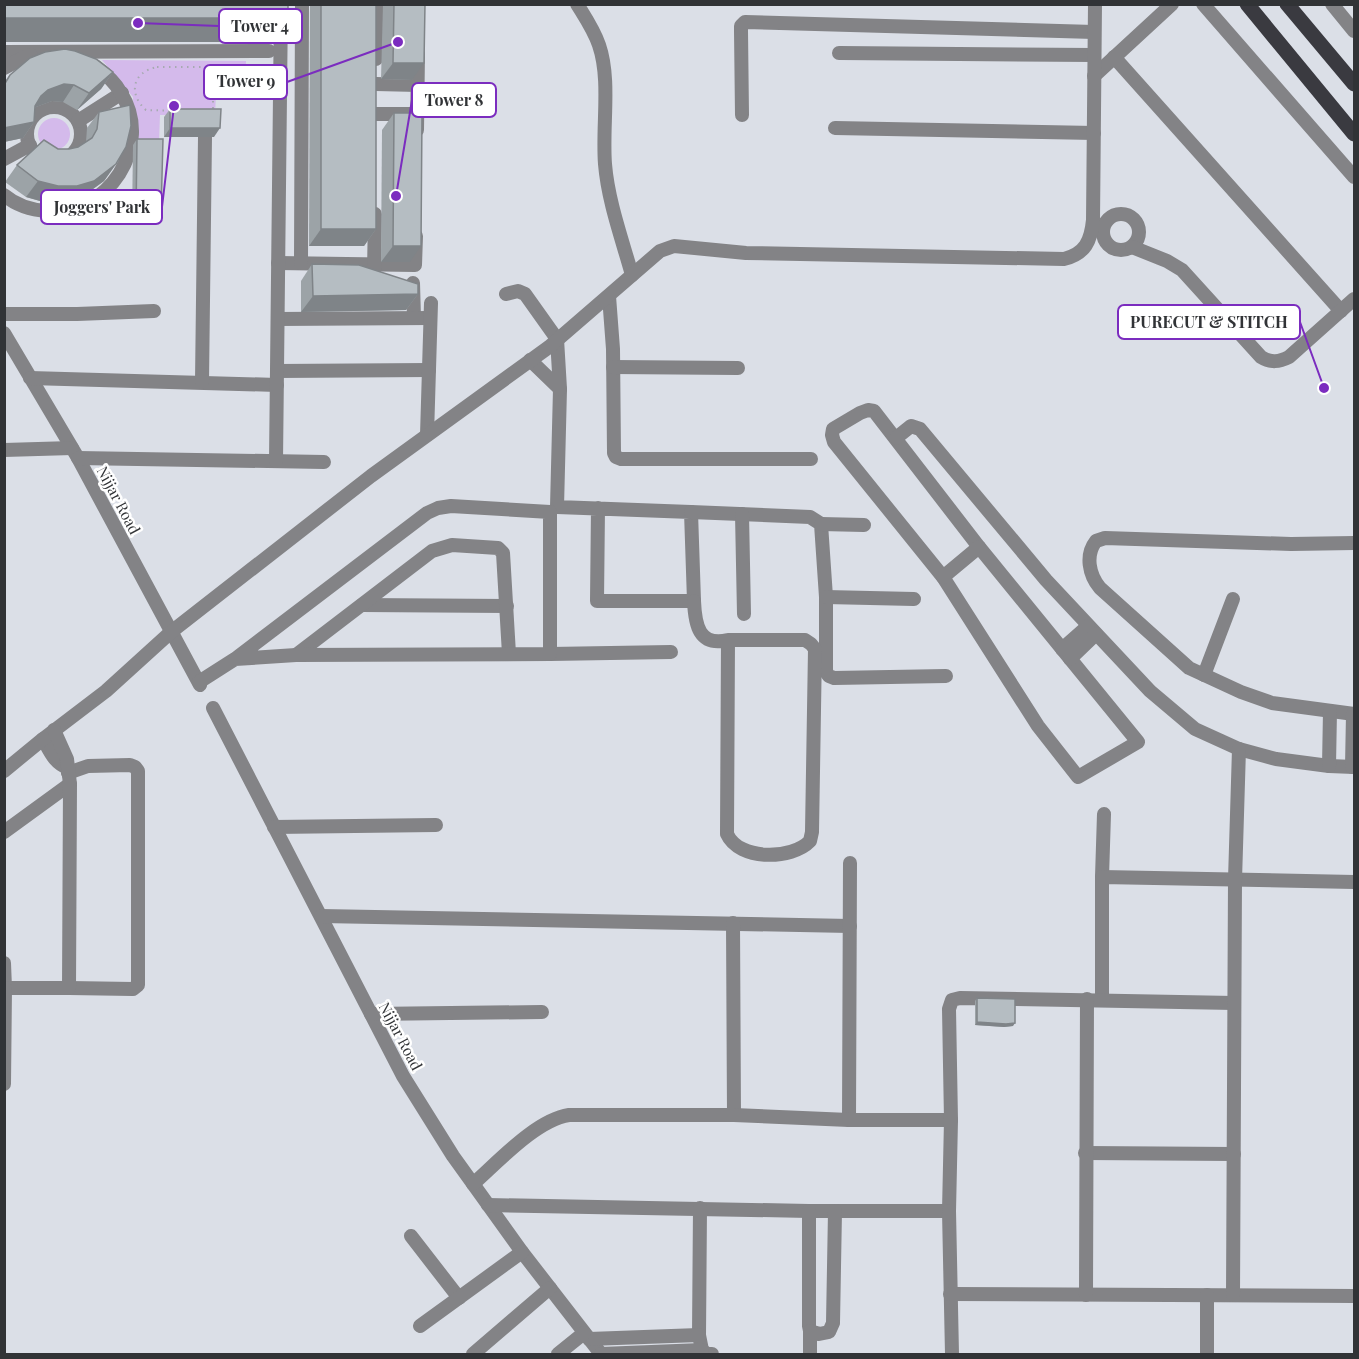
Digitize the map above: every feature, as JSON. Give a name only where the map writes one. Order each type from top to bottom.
[{"type":"main road","points":[[1247,4],[1354,134]]},
{"type":"main road","points":[[1287,4],[1354,84]]},
{"type":"street","points":[[276,461],[281,4]]},
{"type":"street","points":[[301,263],[302,4]]},
{"type":"street","points":[[376,104],[377,4]]},
{"type":"street","points":[[577,4],[593,32],[602,55],[605,165],[610,193],[632,275]]},
{"type":"street","points":[[1095,4],[1094,133],[1098,225],[1109,246],[1120,250],[1132,247],[1167,261],[1182,270],[1267,361],[1282,361],[1289,357],[1354,299]]},
{"type":"street","points":[[1094,76],[1172,4]]},
{"type":"street","points":[[1203,4],[1354,177]]},
{"type":"street","points":[[1332,4],[1354,30]]},
{"type":"street","points":[[742,115],[741,26],[745,22],[1094,32]]},
{"type":"street","points":[[417,149],[418,39]]},
{"type":"street","points":[[4,52],[269,51]]},
{"type":"street","points":[[4,68],[42,52]]},
{"type":"street","points":[[4,195],[13,202],[34,210],[57,212],[80,207],[100,197],[116,180],[127,160],[132,138],[130,115],[122,93],[108,76],[90,62],[69,52]]},
{"type":"street","points":[[839,53],[1094,55]]},
{"type":"street","points":[[1114,57],[1341,311]]},
{"type":"street","points":[[376,104],[418,85]]},
{"type":"street","points":[[78,121],[122,93]]},
{"type":"street","points":[[376,104],[417,115]]},
{"type":"street","points":[[56,107],[65,109],[78,121],[81,139],[78,147],[64,159],[46,160],[30,146],[27,131],[29,123],[40,111],[56,107]]},
{"type":"street","points":[[835,128],[1094,133]]},
{"type":"street","points":[[202,382],[205,137]]},
{"type":"street","points":[[4,159],[30,146]]},
{"type":"street","points":[[375,195],[374,283],[384,283]]},
{"type":"street","points":[[4,771],[106,691],[171,632],[370,476],[557,339],[654,255],[674,246],[746,253],[1064,259],[1074,256],[1087,246],[1098,225],[1114,215],[1126,215],[1136,221],[1140,232],[1139,238],[1132,247]]},
{"type":"street","points":[[278,263],[415,265],[416,219]]},
{"type":"street","points":[[403,283],[413,283],[414,318]]},
{"type":"street","points":[[506,294],[518,291],[525,294],[557,339],[560,389],[557,507],[810,517],[821,524],[864,525]]},
{"type":"street","points":[[609,296],[614,367],[614,453],[616,457],[621,459],[811,459]]},
{"type":"street","points":[[428,435],[431,303]]},
{"type":"street","points":[[4,314],[77,315],[154,311]]},
{"type":"street","points":[[278,319],[430,318]]},
{"type":"street","name":"Nijjar Road","points":[[5,336],[75,453],[200,683],[235,659]]},
{"type":"street","points":[[530,360],[560,389]]},
{"type":"street","points":[[614,367],[738,368]]},
{"type":"street","points":[[30,378],[202,382],[429,370]]},
{"type":"street","points":[[874,411],[979,547],[1138,742],[1078,777],[1038,726],[943,577],[834,442],[832,431],[860,412],[874,411]]},
{"type":"street","points":[[896,438],[911,426],[921,429],[1046,580],[1150,691],[1195,729],[1239,749],[1276,759],[1353,767],[1354,714],[1272,703],[1241,692],[1189,668],[1093,580],[1090,571],[1090,552],[1096,541],[1105,538],[1291,544],[1354,543]]},
{"type":"street","points":[[4,450],[324,462]]},
{"type":"street","points":[[235,659],[428,513],[438,508],[451,506],[550,512],[550,654]]},
{"type":"street","points":[[598,508],[597,601],[694,601]]},
{"type":"street","points":[[691,512],[694,620],[708,641],[717,643],[728,640],[805,640],[815,649],[812,832],[810,841],[797,851],[770,854],[745,851],[734,845],[728,834],[728,640]]},
{"type":"street","points":[[742,514],[744,614]]},
{"type":"street","points":[[821,524],[826,597],[826,672],[829,676],[834,678],[946,676]]},
{"type":"street","points":[[296,655],[432,551],[452,545],[502,550],[510,654]]},
{"type":"street","points":[[943,577],[979,547]]},
{"type":"street","points":[[826,597],[914,599]]},
{"type":"street","points":[[1204,675],[1233,598]]},
{"type":"street","points":[[362,605],[507,606]]},
{"type":"street","points":[[1066,654],[1092,630]]},
{"type":"street","points":[[235,659],[296,655],[671,652]]},
{"type":"street","name":"Nijjar Road","points":[[213,708],[408,1084],[453,1156],[488,1205],[601,1354]]},
{"type":"street","points":[[1329,766],[1330,711]]},
{"type":"street","points":[[48,735],[67,759],[69,988]]},
{"type":"street","points":[[1233,1295],[1235,880],[1239,749]]},
{"type":"street","points":[[4,832],[68,775],[88,766],[130,765],[138,771],[138,985],[133,989],[5,988]]},
{"type":"street","points":[[1102,999],[1104,814]]},
{"type":"street","points":[[274,827],[436,825]]},
{"type":"street","points":[[849,1120],[850,863]]},
{"type":"street","points":[[1102,877],[1354,882]]},
{"type":"street","points":[[321,916],[850,926]]},
{"type":"street","points":[[733,923],[734,1115]]},
{"type":"street","points":[[4,963],[4,1084]]},
{"type":"street","points":[[952,1354],[949,1009],[952,1000],[960,998],[1102,999],[1234,1003]]},
{"type":"street","points":[[1086,1295],[1087,999]]},
{"type":"street","points":[[371,1014],[542,1012]]},
{"type":"street","points":[[473,1184],[539,1126],[568,1115],[734,1115],[849,1120],[951,1120]]},
{"type":"street","points":[[1085,1153],[1234,1154]]},
{"type":"street","points":[[488,1205],[809,1211],[949,1211]]},
{"type":"street","points":[[601,1354],[707,1352],[699,1335],[700,1208]]},
{"type":"street","points":[[809,1211],[810,1354]]},
{"type":"street","points":[[810,1330],[819,1334],[829,1332],[833,1323],[835,1211]]},
{"type":"street","points":[[411,1236],[459,1298]]},
{"type":"street","points":[[420,1326],[522,1252]]},
{"type":"street","points":[[473,1354],[550,1288]]},
{"type":"street","points":[[950,1294],[1354,1296]]},
{"type":"street","points":[[1207,1295],[1207,1354]]},
{"type":"street","points":[[558,1354],[587,1336],[699,1335]]},
{"type":"path","points":[[157,67],[213,68],[213,112],[156,112],[146,110],[138,104],[135,83],[147,69],[157,67]]},
{"type":"shaded area","points":[[102,60],[246,61],[245,94],[216,94],[215,115],[160,115],[159,142],[134,141],[133,97]]},
{"type":"shaded area","points":[[54,118],[65,123],[70,134],[65,145],[54,150],[43,145],[38,134],[43,123]]},
{"type":"building","points":[[4,4],[288,4],[288,18],[4,18]]},
{"type":"building","points":[[321,4],[376,4],[376,229],[321,229]]},
{"type":"building","points":[[394,4],[425,4],[424,63],[393,63]]},
{"type":"building","points":[[65,49],[96,59],[113,72],[89,93],[74,85],[64,84],[48,90],[35,106],[34,122],[4,128],[4,85],[10,75],[30,58],[45,52]]},
{"type":"building","points":[[130,105],[131,126],[126,147],[116,164],[94,181],[77,186],[58,186],[38,181],[17,165],[44,140],[58,149],[78,147],[92,138],[97,129],[99,112]]},
{"type":"building","points":[[170,109],[221,109],[220,128],[170,128]]},
{"type":"building","points":[[394,113],[422,113],[421,246],[393,246]]},
{"type":"building","points":[[137,139],[163,139],[161,213],[136,213]]},
{"type":"building","points":[[312,264],[359,265],[418,284],[418,294],[313,296]]},
{"type":"building","points":[[977,998],[1015,999],[1015,1023],[977,1022]]},
{"type":"place","name":"Tower 4","points":[[138,23]]},
{"type":"place","name":"Tower 9","points":[[398,42]]},
{"type":"place","name":"Joggers' Park","points":[[174,106]]},
{"type":"place","name":"Tower 8","points":[[396,196]]},
{"type":"place","name":"PURECUT & STITCH","points":[[1324,388]]}]
